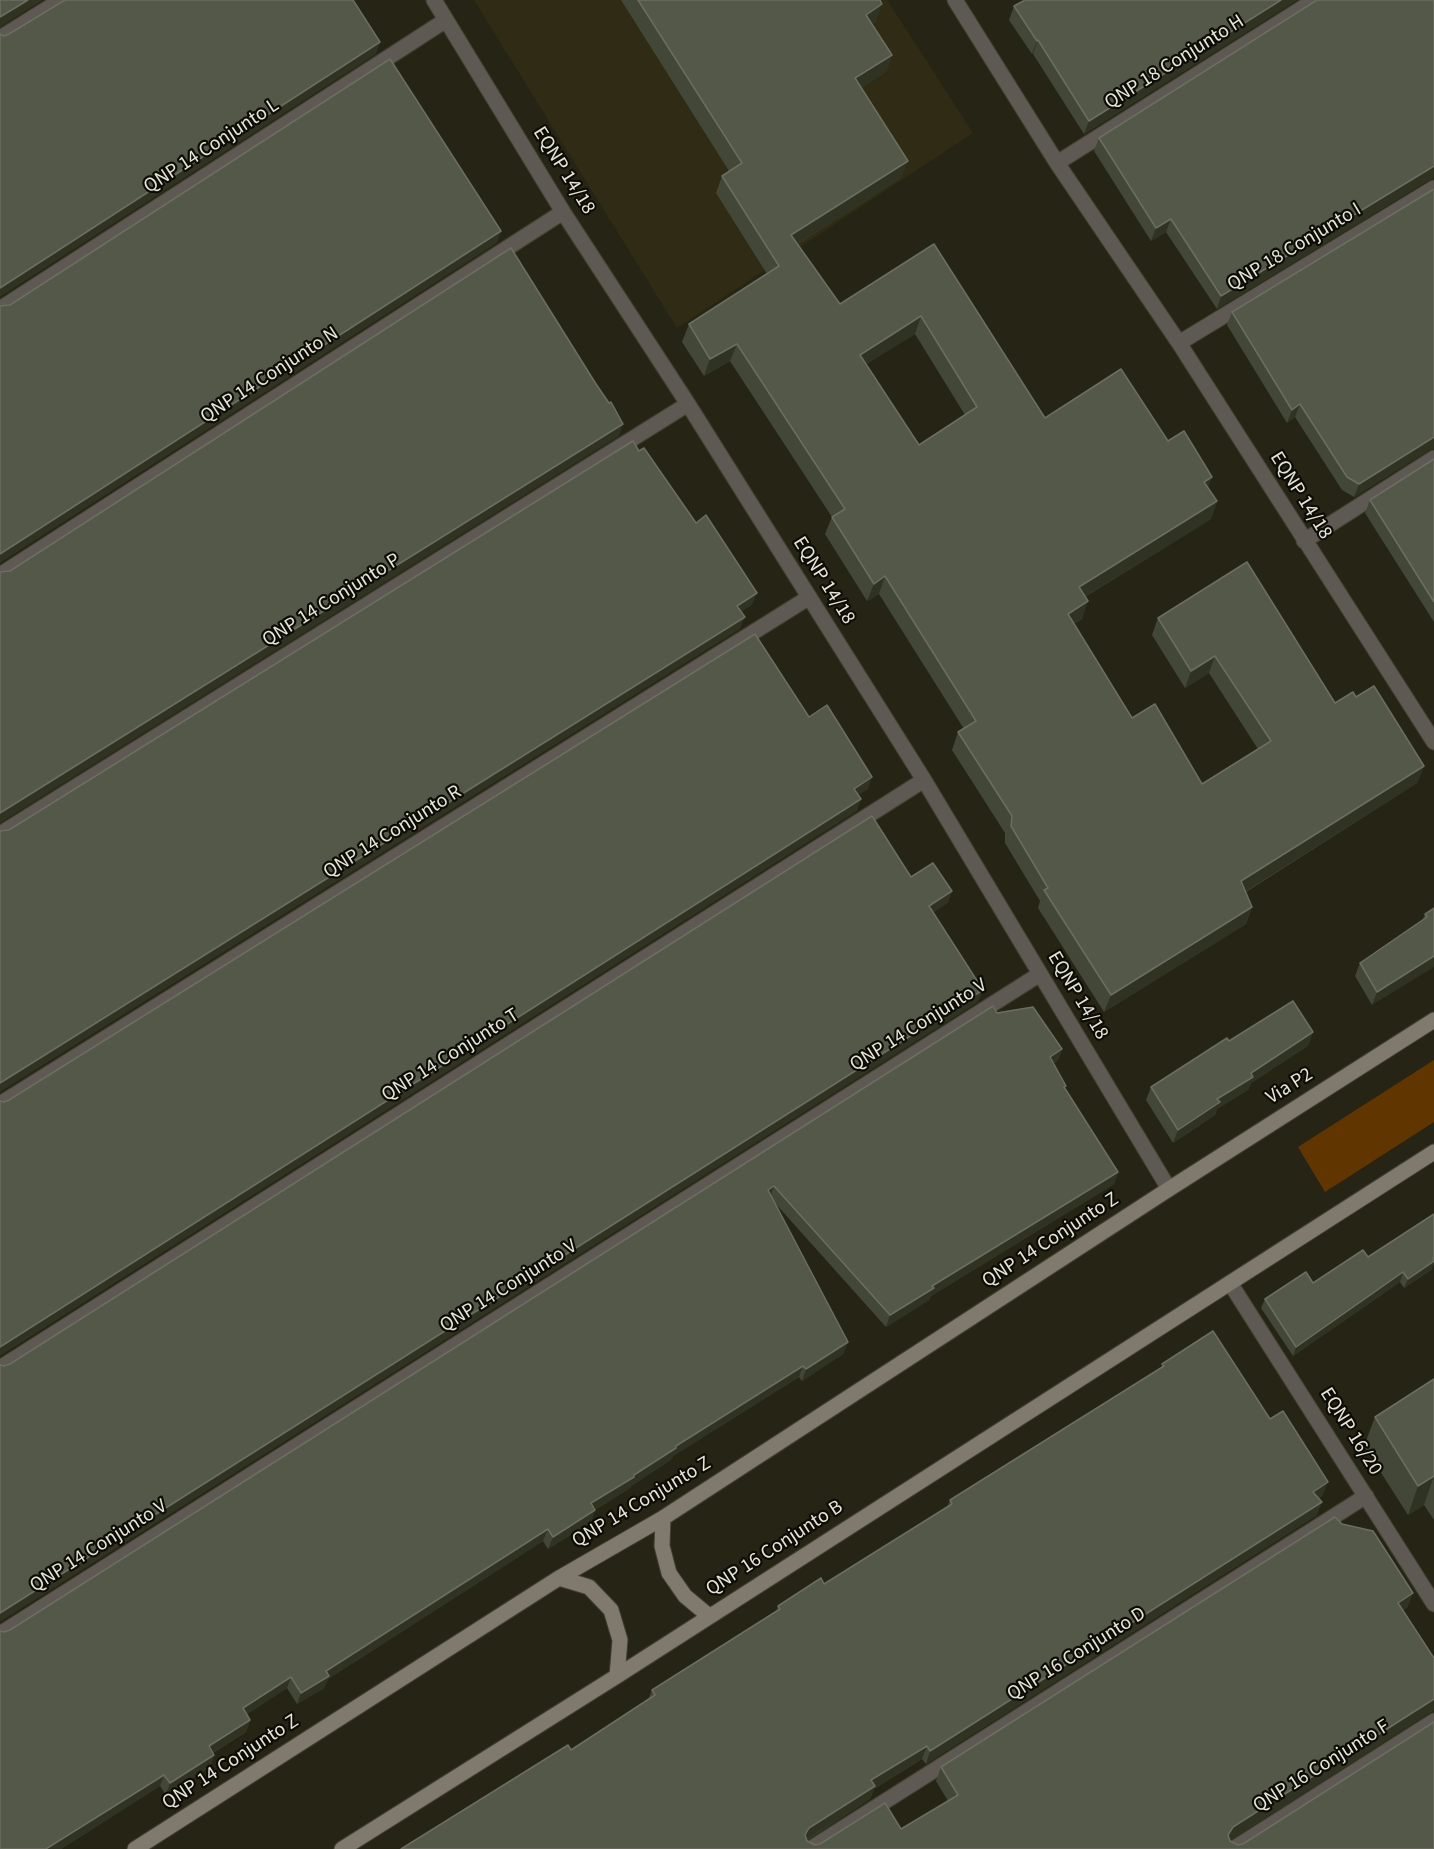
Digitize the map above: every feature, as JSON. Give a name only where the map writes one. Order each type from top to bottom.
[{"type":"street","points":[[0,38],[61,0]]},
{"type":"street","name":"EQNP 14/18","points":[[434,0],[563,212],[924,780],[1169,1189]]},
{"type":"street","name":"EQNP 14/18","points":[[955,0],[1057,163],[1179,343],[1304,541],[1429,724],[1434,742]]},
{"type":"street","name":"QNP 18 Conjunto H","points":[[1057,163],[1315,0]]},
{"type":"street","name":"QNP 14 Conjunto L","points":[[0,309],[446,20]]},
{"type":"street","name":"QNP 18 Conjunto I","points":[[1179,343],[1434,188]]},
{"type":"street","name":"QNP 14 Conjunto N","points":[[0,575],[563,212]]},
{"type":"street","name":"QNP 14 Conjunto P","points":[[0,834],[687,404]]},
{"type":"street","points":[[1304,541],[1434,458]]},
{"type":"street","name":"QNP 14 Conjunto R","points":[[0,1104],[808,598]]},
{"type":"street","name":"QNP 14 Conjunto T","points":[[0,1368],[924,780]]},
{"type":"street","name":"QNP 14 Conjunto V","points":[[0,1634],[1040,974]]},
{"type":"street","name":"Via P2","points":[[1169,1189],[1434,1020]]},
{"type":"street","points":[[1230,1283],[1434,1152]]},
{"type":"street","name":"QNP 14 Conjunto Z","points":[[135,1849],[559,1578],[663,1518],[1169,1189]]},
{"type":"street","name":"EQNP 16/20","points":[[1230,1283],[1434,1604]]},
{"type":"street","name":"QNP 16 Conjunto B","points":[[342,1849],[617,1676],[1230,1283]]},
{"type":"street","name":"QNP 16 Conjunto D","points":[[810,1849],[1366,1497]]},
{"type":"street","points":[[663,1518],[662,1546],[669,1573],[685,1596],[709,1616]]},
{"type":"street","points":[[559,1578],[589,1587],[611,1610],[620,1640],[617,1676]]},
{"type":"street","name":"QNP 16 Conjunto F","points":[[1233,1849],[1434,1721]]},
{"type":"shaded area","points":[[474,0],[887,0],[973,133],[677,328]]},
{"type":"shaded area","points":[[1434,1060],[1434,1122],[1325,1192],[1298,1147]]},
{"type":"building","points":[[0,0],[28,0],[0,17]]},
{"type":"building","points":[[65,0],[353,0],[380,42],[0,288],[0,34],[4,36],[9,34]]},
{"type":"building","points":[[638,0],[880,0],[882,4],[866,15],[892,55],[855,78],[908,161],[791,235],[840,304],[934,244],[1045,418],[1121,369],[1168,441],[1184,431],[1212,477],[1204,482],[1217,501],[1079,587],[1088,601],[1068,614],[1132,718],[1155,704],[1202,784],[1271,741],[1215,656],[1191,671],[1158,618],[1247,562],[1335,703],[1353,692],[1356,697],[1374,686],[1424,766],[1241,881],[1252,907],[1111,995],[1044,890],[1048,888],[1011,826],[1012,816],[958,732],[976,721],[885,576],[874,584],[832,517],[845,509],[737,344],[710,359],[689,324],[779,266],[722,176],[742,163]],"holes":[[[921,316],[977,407],[919,445],[860,355]]]},
{"type":"building","points":[[1025,0],[1281,0],[1089,121],[1014,6]]},
{"type":"building","points":[[1317,0],[1434,0],[1434,166],[1221,296],[1171,219],[1156,228],[1099,138]]},
{"type":"building","points":[[390,59],[501,231],[0,554],[0,306],[10,305]]},
{"type":"building","points":[[1434,189],[1434,437],[1359,484],[1347,477],[1300,404],[1292,410],[1232,312]]},
{"type":"building","points":[[511,248],[623,424],[0,813],[0,572],[10,571]]},
{"type":"building","points":[[633,441],[639,451],[644,448],[696,523],[706,515],[757,593],[737,606],[745,617],[0,1083],[0,831],[9,830]]},
{"type":"building","points":[[1434,459],[1434,602],[1370,500]]},
{"type":"building","points":[[755,634],[809,717],[827,705],[872,777],[854,789],[861,799],[0,1347],[0,1101],[9,1100]]},
{"type":"building","points":[[872,816],[911,877],[933,863],[952,891],[929,906],[983,990],[0,1613],[0,1365],[10,1364]]},
{"type":"building","points":[[1434,908],[1434,956],[1377,992],[1360,963],[1427,917],[1425,914]]},
{"type":"building","points":[[1293,1001],[1313,1032],[1251,1073],[1253,1077],[1217,1099],[1220,1102],[1178,1130],[1151,1087],[1227,1038],[1229,1041]]},
{"type":"building","points":[[993,1006],[997,1013],[1033,1007],[1062,1049],[1050,1057],[1066,1086],[1064,1087],[1118,1172],[932,1286],[934,1288],[890,1315],[774,1186],[768,1190],[848,1342],[806,1369],[803,1366],[676,1446],[634,1477],[591,1503],[595,1510],[553,1537],[548,1529],[326,1671],[329,1676],[301,1693],[291,1677],[243,1708],[250,1720],[209,1746],[214,1755],[170,1783],[164,1775],[46,1849],[0,1849],[0,1631],[10,1630]]},
{"type":"building","points":[[1434,1214],[1434,1261],[1408,1279],[1403,1272],[1296,1347],[1265,1299],[1306,1272],[1313,1283],[1363,1250],[1368,1257]]},
{"type":"building","points":[[1213,1331],[1270,1419],[1283,1411],[1328,1482],[1313,1492],[1322,1502],[930,1751],[927,1746],[871,1780],[875,1786],[809,1828],[805,1835],[807,1841],[815,1845],[820,1844],[885,1803],[901,1829],[958,1795],[941,1767],[1335,1517],[1342,1524],[1373,1531],[1413,1593],[1398,1603],[1434,1658],[1434,1699],[1233,1827],[1228,1835],[1230,1841],[1238,1845],[1243,1844],[1434,1722],[1434,1849],[401,1849],[568,1745],[571,1750],[655,1695],[652,1690],[780,1609],[778,1606],[821,1578],[824,1584],[952,1504],[950,1500],[1164,1366],[1162,1364]]},
{"type":"building","points":[[1434,1379],[1434,1476],[1418,1486],[1375,1417]]}]
